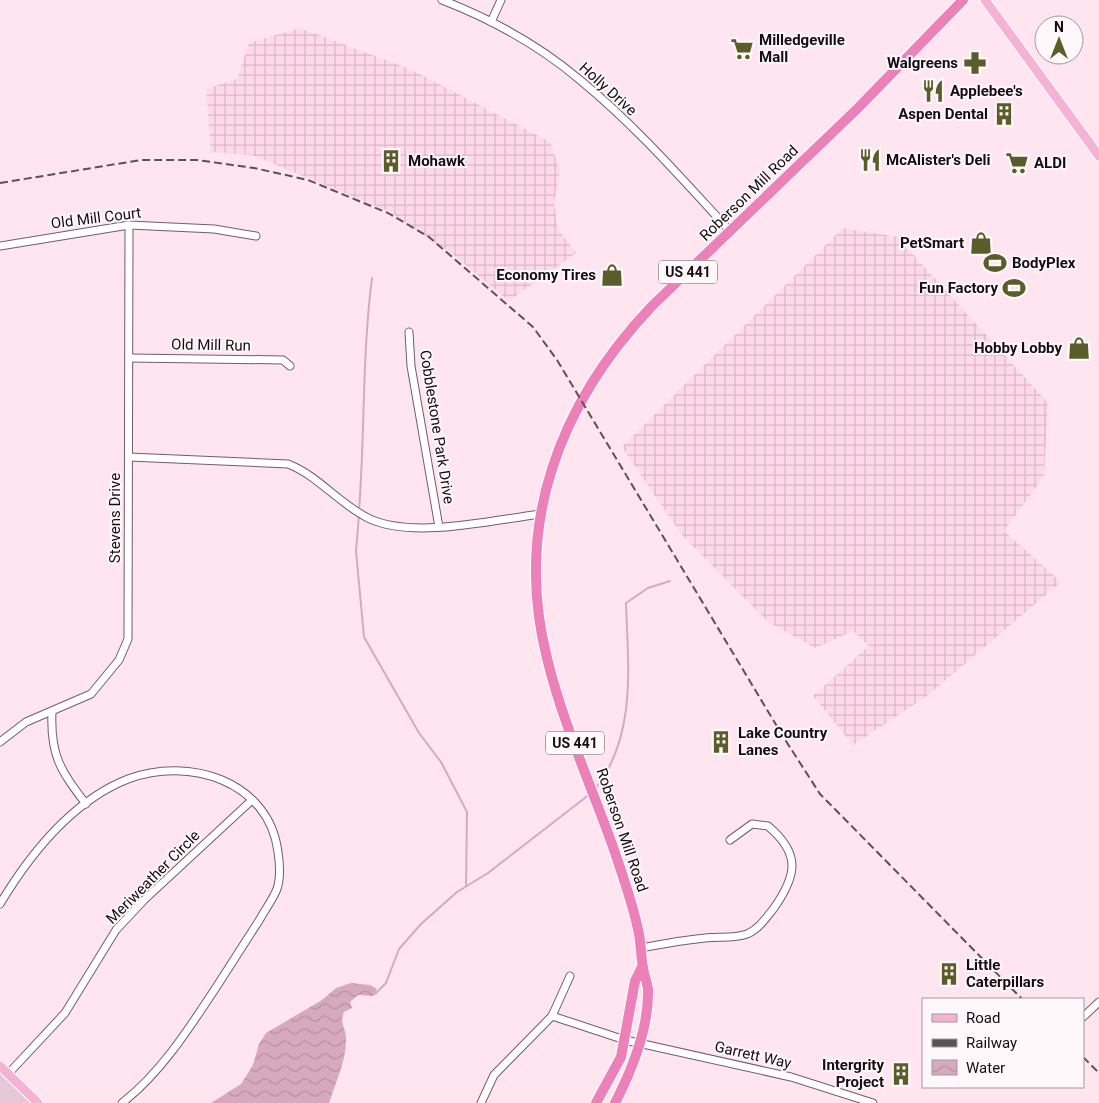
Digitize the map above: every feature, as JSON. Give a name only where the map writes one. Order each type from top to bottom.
[{"type":"highway","name":"US 441","points":[[948,16],[955,0]]},
{"type":"highway","name":"Roberson Mill Road","points":[[615,1103],[629,1074],[639,1043],[647,1005],[648,987],[642,967],[641,948],[631,901],[547,658],[540,626],[536,586],[537,546],[548,475],[565,431],[599,371],[641,318],[858,108],[962,0]]},
{"type":"highway","name":"Roberson Mill Road","points":[[596,1103],[621,1057],[635,981],[642,967]]},
{"type":"main road","points":[[985,0],[1099,156]]},
{"type":"main road","points":[[0,1066],[38,1103]]},
{"type":"street","name":"Holly Drive","points":[[442,0],[491,22],[547,56],[579,79],[674,171],[731,232]]},
{"type":"street","points":[[491,22],[501,0]]},
{"type":"street","name":"Old Mill Court","points":[[0,246],[129,225],[214,229],[256,236]]},
{"type":"street","name":"Stevens Drive","points":[[0,742],[26,722],[91,694],[119,660],[128,639],[129,225]]},
{"type":"street","name":"Cobblestone Park Drive","points":[[409,332],[411,366],[439,527]]},
{"type":"street","name":"Old Mill Run","points":[[129,358],[283,360],[290,366]]},
{"type":"street","points":[[128,457],[288,464],[302,469],[369,519],[397,528],[439,527],[541,514]]},
{"type":"street","points":[[52,712],[54,755],[62,771],[86,804]]},
{"type":"street","points":[[0,904],[16,877],[45,841],[86,804],[126,780],[147,773],[182,770],[208,774],[235,785],[265,812],[276,837],[280,871],[277,890],[238,954],[179,1041],[154,1072],[122,1103]]},
{"type":"street","name":"Meriweather Circle","points":[[8,1074],[65,1013],[116,930],[144,900],[252,800]]},
{"type":"street","points":[[641,948],[703,938],[737,937],[754,930],[765,920],[791,881],[792,860],[789,852],[783,841],[768,826],[752,824],[730,840]]},
{"type":"street","points":[[481,1103],[494,1075],[552,1016],[570,976]]},
{"type":"street","points":[[1084,1016],[1099,1002]]},
{"type":"street","name":"Garrett Way","points":[[552,1016],[625,1040],[792,1077],[873,1103]]},
{"type":"shaded area","points":[[300,28],[410,69],[550,142],[560,171],[554,203],[558,229],[576,253],[509,301],[455,256],[388,211],[252,155],[211,152],[206,89],[237,79],[249,43]]},
{"type":"shaded area","points":[[843,228],[897,237],[1048,403],[1044,476],[1004,531],[1061,582],[927,696],[853,745],[813,696],[869,646],[853,631],[815,648],[767,621],[681,534],[622,447]]},
{"type":"shaded area","points":[[0,1070],[32,1103],[0,1103]]},
{"type":"water","points":[[351,983],[370,985],[377,989],[373,996],[358,995],[350,1002],[352,1008],[344,1012],[342,1022],[346,1034],[345,1054],[329,1103],[211,1103],[241,1084],[253,1065],[259,1044],[266,1033],[322,1000],[336,988]]},
{"type":"waterway","points":[[359,511],[365,365],[372,278]]},
{"type":"waterway","points":[[359,515],[356,551],[364,637],[419,733],[441,762],[467,812],[466,886]]},
{"type":"waterway","points":[[595,789],[608,768],[618,746],[624,723],[628,676],[626,603],[648,588],[670,581]]},
{"type":"waterway","points":[[375,994],[386,983],[399,949],[421,924],[457,892],[488,873],[590,794]]},
{"type":"railway","points":[[0,183],[141,160],[197,160],[254,168],[308,180],[388,213],[429,237],[533,327],[557,360],[784,738],[820,794],[1021,998]]},
{"type":"railway","points":[[1084,1058],[1099,1073]]},
{"type":"place","name":"Milledgeville Mall","points":[[742,49]]},
{"type":"place","name":"Walgreens","points":[[975,63]]},
{"type":"place","name":"Applebee's","points":[[933,91]]},
{"type":"place","name":"Aspen Dental","points":[[1004,114]]},
{"type":"place","name":"McAlister's Deli","points":[[870,160]]},
{"type":"place","name":"Mohawk","points":[[391,161]]},
{"type":"place","name":"ALDI","points":[[1017,163]]},
{"type":"place","name":"PetSmart","points":[[981,243]]},
{"type":"place","name":"BodyPlex","points":[[995,263]]},
{"type":"place","name":"Economy Tires","points":[[612,275]]},
{"type":"place","name":"Fun Factory","points":[[1014,288]]},
{"type":"place","name":"Hobby Lobby","points":[[1079,348]]},
{"type":"place","name":"Lake Country Lanes","points":[[721,742]]},
{"type":"place","name":"Little Caterpillars","points":[[949,974]]},
{"type":"place","name":"Intergrity Project","points":[[901,1074]]}]
